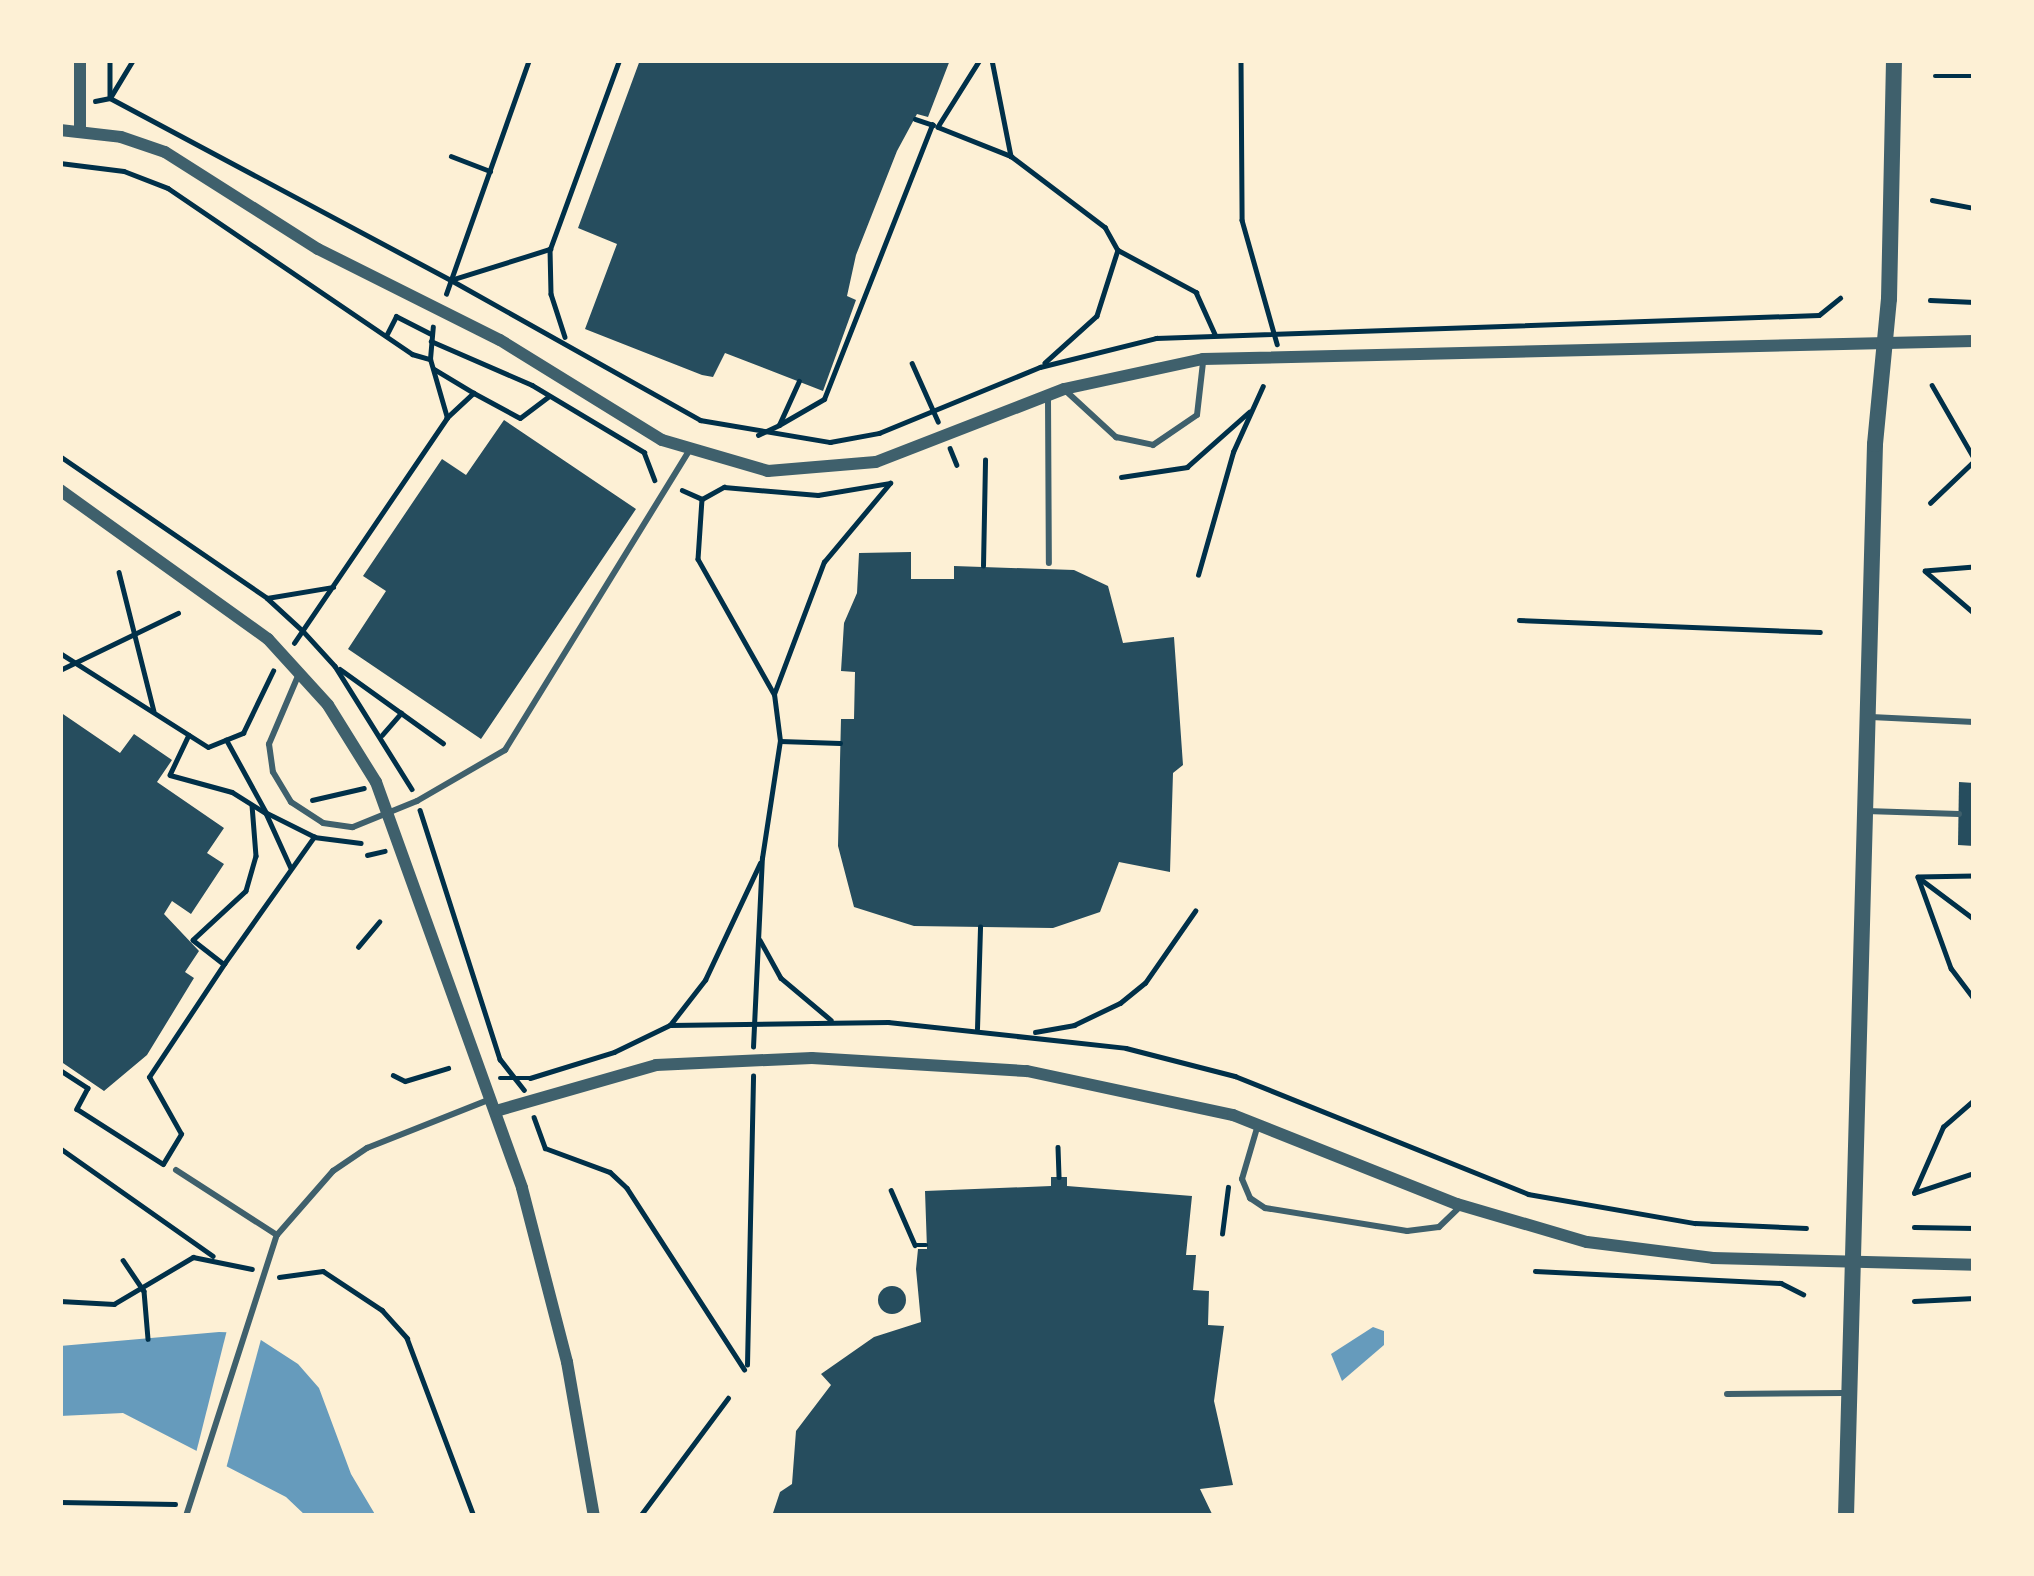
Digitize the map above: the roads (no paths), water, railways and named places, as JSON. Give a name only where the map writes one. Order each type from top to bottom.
[{"type":"street","points":[[80,60],[80,130]]},
{"type":"street","points":[[1846,1516],[1845,1393],[1871,717],[1875,444],[1887,344],[1894,60]]},
{"type":"street","points":[[60,130],[80,130],[165,152],[318,248],[440,310],[688,452],[741,467],[822,471],[876,462],[1048,394],[1203,359],[1974,341]]},
{"type":"street","points":[[60,490],[250,622],[300,672],[376,782],[493,1105],[567,1362],[594,1516]]},
{"type":"street","points":[[493,1105],[656,1065],[753,1059],[1027,1071],[1144,1092],[1259,1125],[1461,1206],[1586,1242],[1804,1262],[1974,1265]]},
{"type":"lane","points":[[1064,389],[1116,437],[1153,445],[1197,415],[1203,359]]},
{"type":"lane","points":[[1048,394],[1048,563]]},
{"type":"lane","points":[[300,672],[269,744],[273,772],[291,802],[338,826],[391,813],[505,750],[688,452]]},
{"type":"lane","points":[[1871,717],[1974,722]]},
{"type":"lane","points":[[1864,811],[1959,814]]},
{"type":"lane","points":[[186,1516],[203,1479],[248,1308],[277,1235],[333,1171],[368,1148],[493,1105]]},
{"type":"lane","points":[[1259,1125],[1242,1179],[1250,1198],[1265,1208],[1407,1232],[1439,1226],[1461,1206]]},
{"type":"lane","points":[[176,1170],[277,1235]]},
{"type":"lane","points":[[1727,1394],[1845,1393]]},
{"type":"water","points":[[1373,1327],[1384,1331],[1384,1345],[1342,1381],[1331,1354]]},
{"type":"water","points":[[250,1333],[298,1364],[319,1388],[351,1474],[376,1516],[306,1516],[286,1497],[123,1413],[60,1416],[60,1346]]}]
